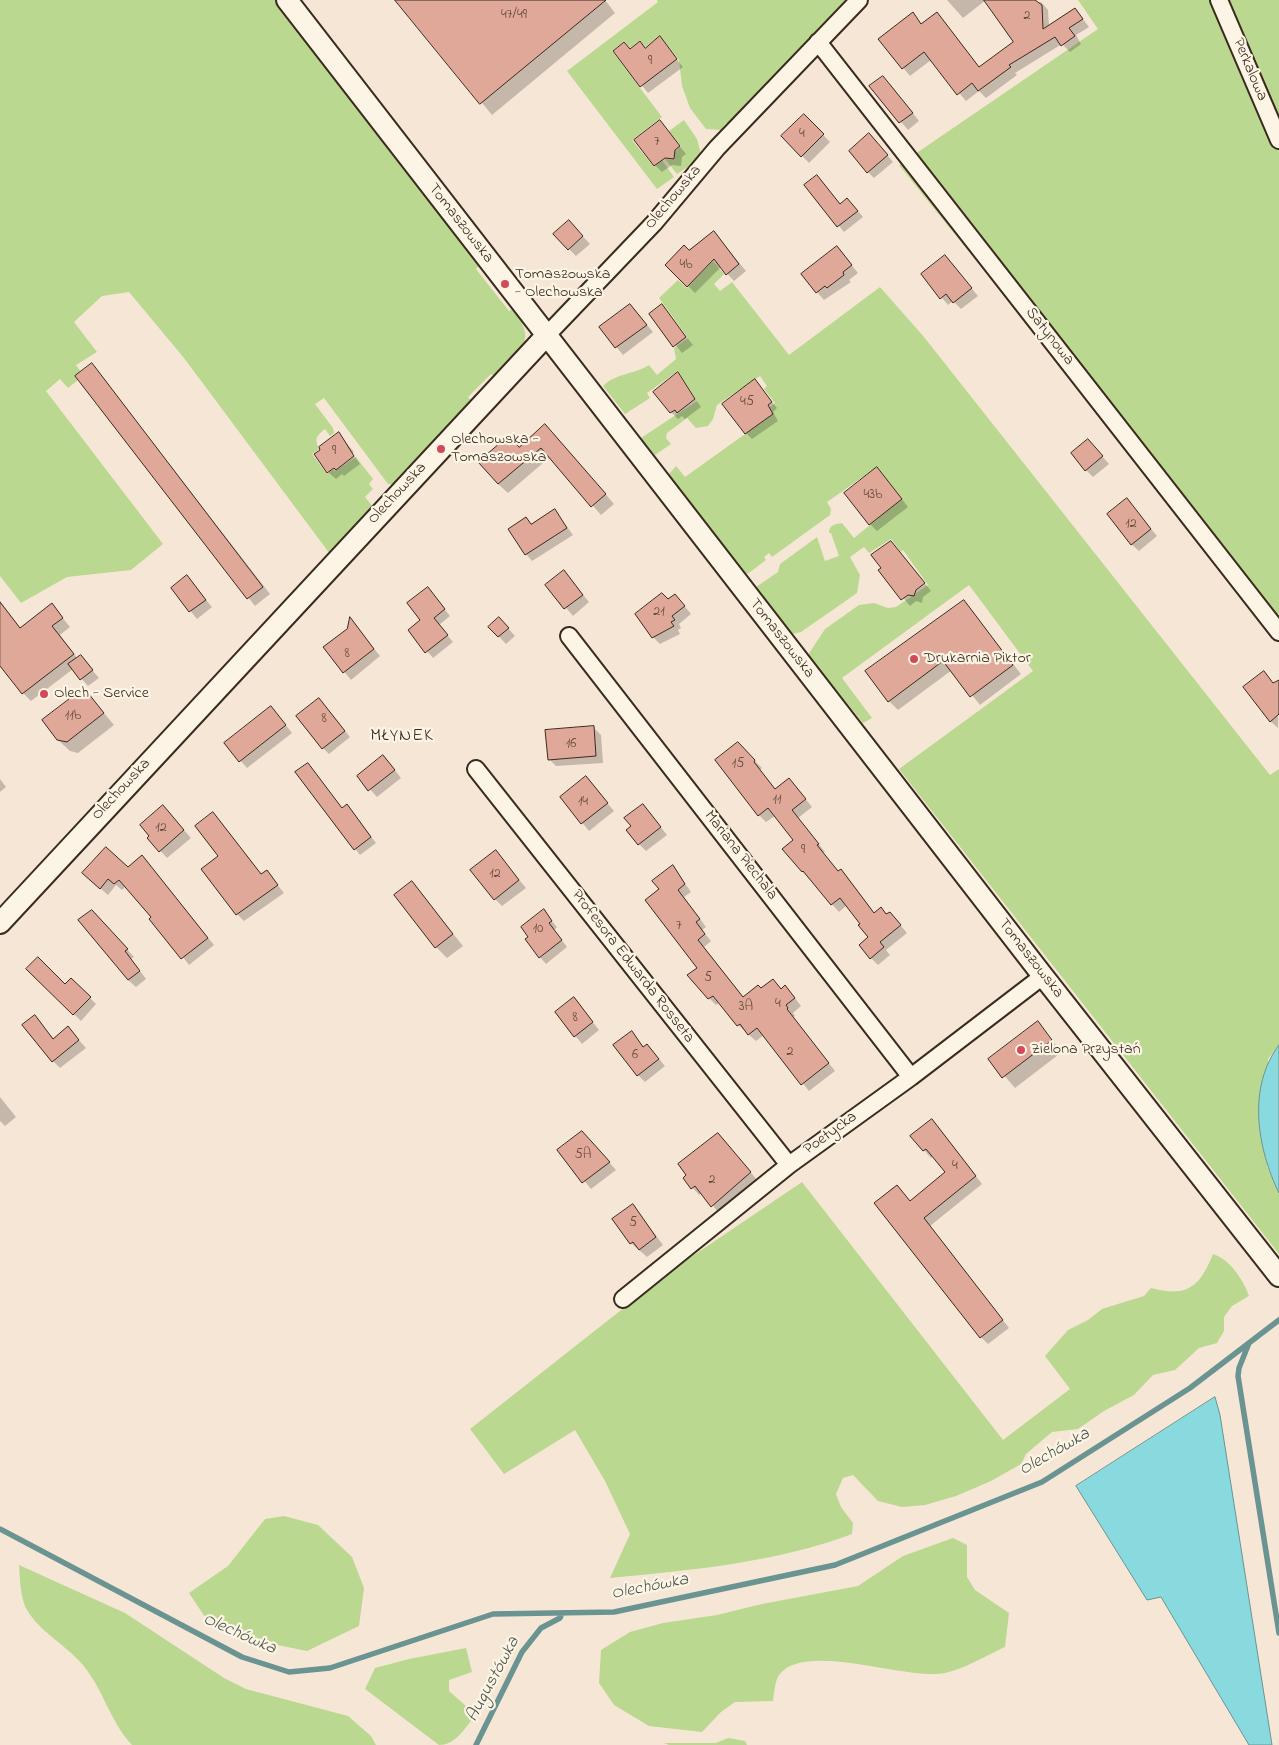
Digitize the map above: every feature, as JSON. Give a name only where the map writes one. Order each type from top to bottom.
[{"type":"street","name":"Tomaszowska","points":[[287,0],[1043,976],[1279,1276]]},
{"type":"street","name":"Olechowska","points":[[0,923],[546,336],[654,223],[717,148],[859,0]]},
{"type":"street","name":"Perkalowa","points":[[1219,0],[1279,140]]},
{"type":"street","name":"Satynowa","points":[[818,42],[1279,632]]},
{"type":"street","name":"Mariana Piechala","points":[[569,636],[911,1077]]},
{"type":"street","name":"Profesora Edwarda Rosseta","points":[[476,769],[789,1164]]},
{"type":"street","name":"Poetycka","points":[[623,1299],[789,1164],[911,1077],[1043,976]]},
{"type":"green space","points":[[0,0],[275,0],[479,266],[476,269],[509,311],[513,309],[521,321],[525,330],[525,339],[518,353],[495,377],[491,374],[468,397],[471,400],[395,484],[388,484],[324,398],[315,404],[333,428],[334,433],[330,436],[325,429],[317,438],[319,449],[312,454],[327,474],[356,457],[373,479],[369,484],[373,489],[365,497],[374,508],[330,554],[184,358],[129,292],[102,296],[74,322],[97,352],[76,365],[81,372],[78,380],[68,388],[60,379],[46,391],[163,544],[131,570],[67,577],[21,603],[0,576]]},
{"type":"green space","points":[[657,0],[848,0],[729,126],[726,123],[721,130],[706,129],[690,108],[682,86],[679,60],[660,36],[645,47],[640,40],[630,48],[624,41],[612,51],[662,117],[632,140],[654,167],[662,160],[674,177],[657,189],[567,71],[658,2]]},
{"type":"green space","points":[[1078,0],[1279,0],[1279,627],[899,165],[1098,29]]},
{"type":"green space","points":[[684,120],[697,139],[701,154],[692,164],[677,174],[665,159],[675,160],[675,152],[681,146],[669,131]]},
{"type":"green space","points":[[713,261],[724,274],[714,284],[720,291],[732,282],[789,355],[880,287],[924,337],[1270,775],[1279,769],[1279,1045],[1268,1059],[1267,1166],[1279,1193],[1279,1254],[899,769],[1033,671],[969,585],[842,678],[872,718],[863,723],[808,655],[825,629],[859,605],[874,603],[888,608],[896,607],[928,585],[903,550],[901,552],[891,539],[869,553],[864,547],[850,557],[860,575],[857,593],[801,632],[792,634],[756,587],[778,572],[780,564],[817,537],[825,561],[839,556],[831,533],[829,533],[831,527],[842,523],[854,538],[902,499],[877,467],[827,502],[831,509],[830,515],[772,557],[769,553],[764,557],[766,560],[746,575],[669,474],[676,466],[685,477],[773,414],[770,407],[775,403],[764,389],[767,386],[760,376],[717,405],[713,419],[708,426],[696,428],[687,418],[667,433],[666,438],[671,444],[655,455],[641,438],[697,401],[678,371],[647,393],[650,398],[625,414],[603,386],[619,376],[637,371],[649,365],[657,375],[676,359],[674,348],[688,338],[659,298],[678,280],[687,288]]},
{"type":"green space","points":[[802,1182],[1003,1440],[1070,1389],[1045,1356],[1068,1330],[1088,1320],[1102,1309],[1144,1296],[1151,1288],[1173,1291],[1190,1288],[1202,1275],[1213,1254],[1225,1261],[1236,1271],[1249,1296],[1232,1306],[1224,1317],[1224,1331],[1217,1343],[1199,1348],[1175,1370],[1153,1375],[1134,1395],[1104,1411],[1078,1429],[1052,1432],[1026,1454],[1021,1464],[991,1481],[956,1496],[925,1505],[902,1507],[878,1501],[853,1475],[843,1478],[836,1494],[841,1507],[853,1523],[852,1534],[823,1544],[763,1559],[610,1578],[630,1534],[605,1481],[575,1430],[504,1474],[470,1429],[672,1270]]},
{"type":"green space","points":[[284,1516],[318,1525],[352,1557],[364,1588],[359,1626],[307,1651],[253,1640],[205,1617],[189,1593],[228,1566],[265,1519]]},
{"type":"green space","points":[[953,1538],[967,1545],[967,1577],[975,1590],[1009,1613],[1005,1647],[975,1662],[945,1673],[928,1674],[832,1661],[810,1661],[792,1665],[779,1675],[773,1701],[735,1702],[721,1712],[702,1732],[649,1726],[614,1705],[599,1683],[601,1650],[630,1632],[663,1623],[717,1615],[762,1604],[858,1586],[903,1556]]},
{"type":"green space","points":[[19,1565],[125,1613],[224,1678],[246,1689],[348,1716],[371,1736],[376,1745],[132,1745],[124,1736],[96,1684],[82,1664],[32,1618],[27,1610],[22,1594]]},
{"type":"green space","points":[[466,1648],[472,1672],[449,1680],[449,1691],[466,1706],[471,1721],[449,1743],[439,1745],[365,1689],[375,1668]]},
{"type":"green space","points":[[728,1738],[745,1741],[747,1745],[669,1745],[664,1743],[716,1743]]},
{"type":"water","points":[[1279,1045],[1279,1193],[1265,1157],[1259,1118],[1259,1098],[1262,1080],[1269,1062]]},
{"type":"water","points":[[1215,1397],[1220,1415],[1272,1745],[1249,1745],[1161,1597],[1147,1600],[1076,1486]]},
{"type":"building","points":[[395,0],[606,0],[480,104]]},
{"type":"building","points":[[984,0],[1035,0],[1042,5],[1043,29],[1075,8],[1083,19],[1069,28],[1075,36],[1061,46],[1055,37],[1009,65],[1011,67],[978,91],[972,83],[957,95],[924,52],[902,69],[878,39],[913,12],[921,24],[937,12],[979,67],[1013,42]]},
{"type":"building","points":[[660,36],[677,59],[640,87],[613,51],[624,42],[630,49],[640,41],[645,48]]},
{"type":"building","points":[[883,76],[913,113],[899,123],[869,86]]},
{"type":"building","points":[[804,114],[824,134],[801,157],[781,136]]},
{"type":"building","points":[[660,120],[680,146],[675,150],[674,159],[665,158],[654,166],[634,140]]},
{"type":"building","points":[[869,133],[888,155],[867,173],[849,151]]},
{"type":"building","points":[[817,175],[840,204],[847,198],[858,211],[837,227],[804,185]]},
{"type":"building","points":[[569,220],[583,236],[568,250],[553,234]]},
{"type":"building","points":[[714,231],[739,264],[726,275],[714,259],[687,287],[665,265],[684,245],[689,250]]},
{"type":"building","points":[[837,246],[852,265],[843,272],[844,275],[827,288],[825,286],[816,293],[801,274]]},
{"type":"building","points":[[945,255],[972,288],[953,303],[946,294],[940,299],[921,274]]},
{"type":"building","points":[[630,304],[647,325],[615,348],[599,327]]},
{"type":"building","points":[[662,304],[686,337],[673,347],[649,314]]},
{"type":"building","points":[[92,363],[263,587],[247,599],[75,376]]},
{"type":"building","points":[[678,372],[695,399],[677,413],[675,410],[670,413],[653,392]]},
{"type":"building","points":[[755,379],[772,402],[768,405],[773,414],[745,434],[722,404]]},
{"type":"building","points":[[545,424],[606,494],[591,507],[541,448],[498,484],[478,462],[509,435],[519,447]]},
{"type":"building","points":[[339,432],[354,456],[336,470],[334,468],[327,473],[314,454],[320,450],[319,447]]},
{"type":"building","points":[[1088,439],[1103,456],[1085,471],[1071,453]]},
{"type":"building","points":[[877,467],[902,499],[869,525],[844,493]]},
{"type":"building","points":[[1127,498],[1151,529],[1131,545],[1107,514]]},
{"type":"building","points":[[555,509],[567,528],[525,555],[508,529],[526,517],[531,524]]},
{"type":"building","points":[[891,541],[925,583],[916,590],[914,596],[908,595],[901,600],[878,570],[881,568],[871,555]]},
{"type":"building","points":[[564,570],[583,595],[564,609],[545,585]]},
{"type":"building","points":[[187,575],[206,600],[189,612],[171,588]]},
{"type":"building","points":[[428,587],[445,609],[434,618],[448,635],[425,653],[408,630],[420,620],[407,603]]},
{"type":"building","points":[[662,593],[668,599],[675,594],[685,606],[672,616],[675,620],[671,622],[674,626],[652,638],[635,614]]},
{"type":"building","points":[[964,600],[1013,665],[970,697],[943,661],[888,702],[865,671]]},
{"type":"building","points":[[0,602],[20,628],[52,603],[63,618],[52,626],[74,654],[22,694],[0,666]]},
{"type":"building","points":[[350,617],[374,649],[343,673],[323,647],[347,629]]},
{"type":"building","points":[[499,617],[509,628],[498,637],[488,627]]},
{"type":"building","points":[[81,655],[93,670],[80,680],[68,664]]},
{"type":"building","points":[[1264,671],[1273,683],[1279,680],[1279,714],[1270,722],[1243,687]]},
{"type":"building","points":[[84,688],[104,713],[67,742],[57,740],[42,720]]},
{"type":"building","points":[[319,698],[345,731],[322,749],[296,716]]},
{"type":"building","points":[[271,706],[286,725],[239,762],[224,743]]},
{"type":"building","points":[[594,726],[596,756],[548,760],[545,730]]},
{"type":"building","points":[[738,742],[755,760],[754,762],[775,789],[789,778],[806,799],[792,810],[819,844],[817,845],[838,871],[841,869],[874,913],[881,907],[886,914],[890,912],[901,925],[880,942],[884,947],[870,959],[859,945],[868,937],[840,898],[831,905],[782,849],[793,840],[768,808],[758,816],[715,760]]},
{"type":"building","points":[[383,755],[395,770],[368,791],[357,776]]},
{"type":"building","points":[[308,763],[342,808],[347,804],[371,837],[354,850],[295,772]]},
{"type":"building","points":[[586,776],[608,803],[581,824],[560,797]]},
{"type":"building","points":[[643,804],[661,827],[638,845],[626,830],[631,826],[624,818]]},
{"type":"building","points":[[163,805],[184,830],[159,852],[147,838],[149,836],[140,825]]},
{"type":"building","points":[[213,812],[261,874],[267,870],[278,885],[236,915],[201,869],[218,856],[195,826]]},
{"type":"building","points":[[106,847],[128,867],[142,855],[208,938],[181,959],[149,919],[151,917],[119,880],[114,884],[108,879],[100,889],[82,873]]},
{"type":"building","points":[[496,850],[519,880],[494,900],[470,870]]},
{"type":"building","points":[[673,865],[685,884],[678,890],[700,919],[696,922],[705,934],[698,940],[743,997],[758,985],[761,988],[773,979],[781,989],[785,985],[795,998],[786,1005],[787,1009],[829,1063],[801,1085],[757,1028],[748,1035],[740,1024],[737,1026],[713,996],[708,999],[687,975],[697,968],[645,900],[659,889],[652,881]]},
{"type":"building","points":[[412,881],[453,934],[435,948],[394,895]]},
{"type":"building","points":[[544,909],[552,921],[549,923],[562,940],[539,958],[525,939],[528,937],[521,927]]},
{"type":"building","points":[[92,910],[128,949],[125,951],[140,971],[128,980],[78,920]]},
{"type":"building","points":[[38,957],[65,984],[71,978],[91,997],[73,1015],[26,969]]},
{"type":"building","points":[[574,997],[593,1022],[574,1037],[555,1012]]},
{"type":"building","points":[[35,1015],[53,1039],[68,1026],[79,1040],[52,1062],[22,1025]]},
{"type":"building","points":[[1038,1021],[1052,1040],[1002,1078],[988,1059]]},
{"type":"building","points":[[632,1031],[643,1047],[647,1044],[659,1059],[637,1076],[613,1045]]},
{"type":"building","points":[[932,1119],[976,1176],[924,1218],[1003,1320],[980,1338],[874,1203],[897,1185],[910,1201],[945,1172],[926,1149],[923,1151],[910,1136]]},
{"type":"building","points":[[582,1131],[610,1162],[582,1183],[557,1150]]},
{"type":"building","points":[[718,1133],[751,1172],[711,1207],[695,1186],[691,1189],[683,1178],[686,1175],[678,1164]]},
{"type":"building","points":[[633,1204],[656,1237],[639,1250],[633,1242],[630,1244],[612,1219]]},
{"type":"waterway","name":"Olechówka","points":[[0,1529],[242,1657],[289,1672],[330,1668],[493,1614],[614,1612],[835,1565],[1042,1482],[1190,1388],[1279,1320]]},
{"type":"waterway","points":[[1249,1343],[1239,1368],[1238,1376],[1279,1633]]},
{"type":"waterway","name":"Augustówka","points":[[476,1745],[522,1652],[541,1628],[560,1618],[562,1613]]},
{"type":"place","name":"Tomaszowska - Olechowska","points":[[505,284]]},
{"type":"place","name":"Olechowska - Tomaszowska","points":[[441,449]]},
{"type":"place","name":"Drukarnia Piktor","points":[[914,659]]},
{"type":"place","name":"Olech - Service","points":[[44,694]]},
{"type":"place","name":"Zielona Przystań","points":[[1021,1050]]},
{"type":"district","name":"MŁYNEK","points":[[402,737]]}]
